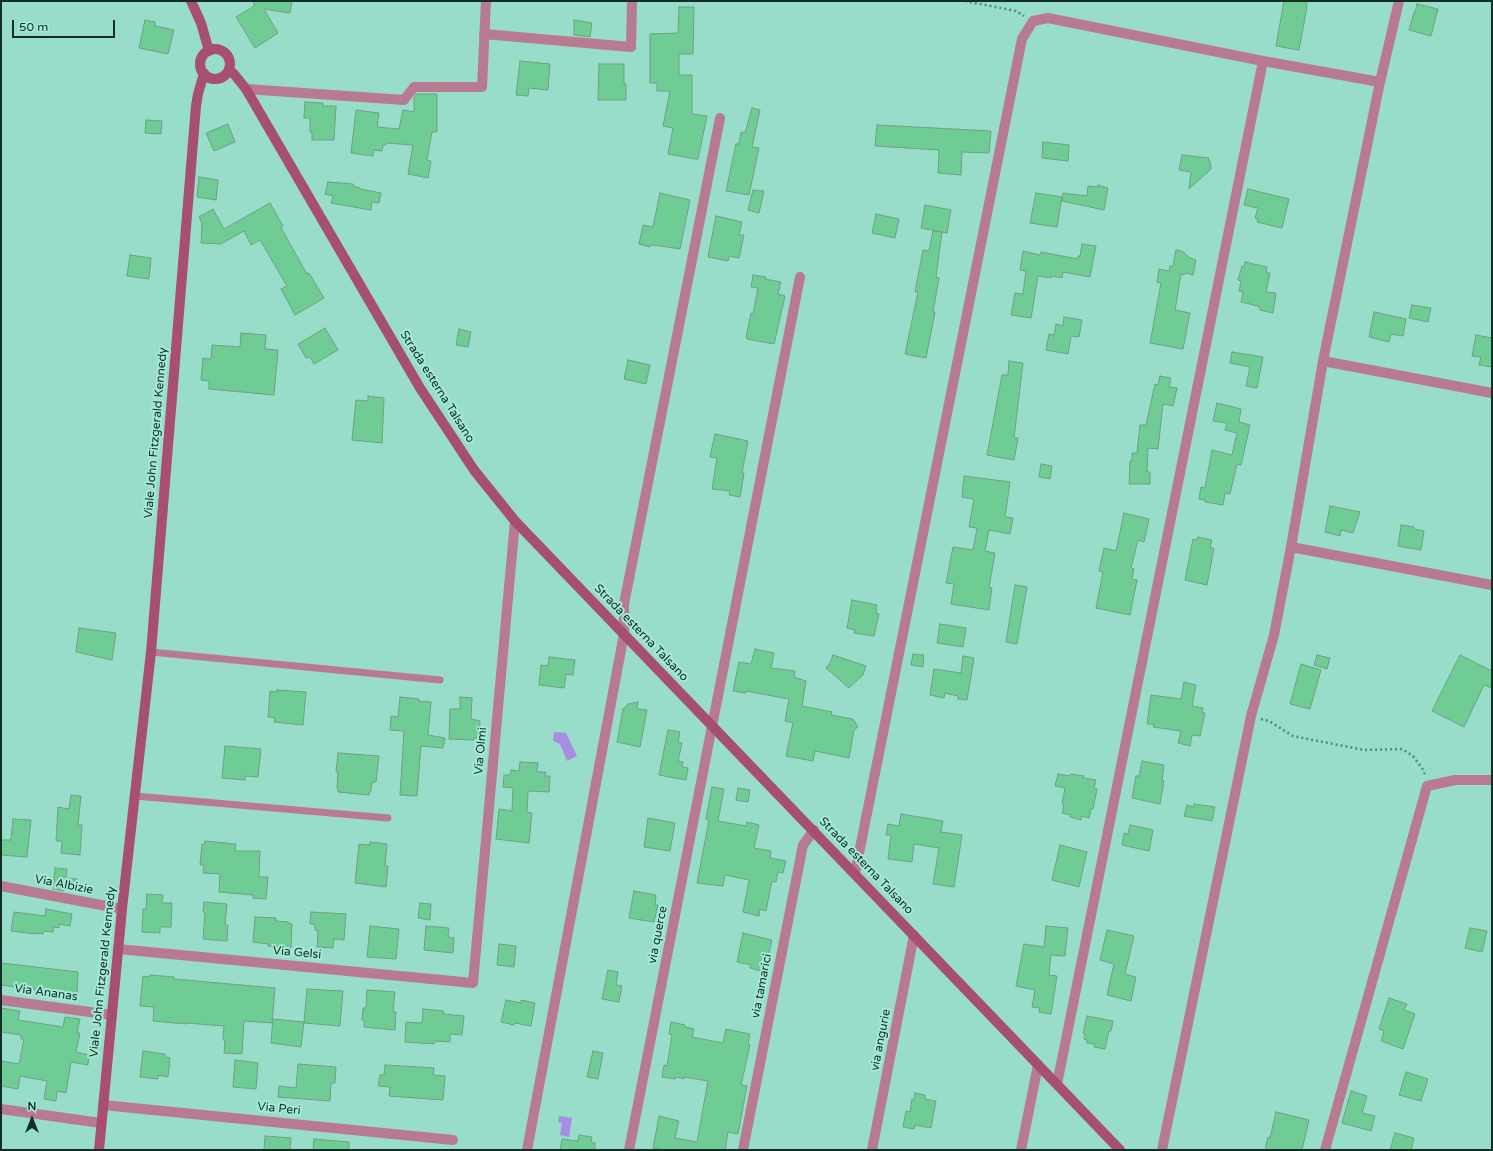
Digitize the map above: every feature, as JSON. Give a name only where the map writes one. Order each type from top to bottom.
[{"type":"street","points":[[191,1],[201,23],[209,51]]},
{"type":"street","points":[[246,90],[404,100],[414,87],[482,87],[486,1]]},
{"type":"street","points":[[484,34],[631,47],[632,1]]},
{"type":"street","points":[[1162,1150],[1251,716],[1274,635],[1324,361],[1380,82],[1399,1]]},
{"type":"street","points":[[855,873],[1022,39],[1032,21],[1048,18],[1263,61],[1380,82]]},
{"type":"street","points":[[216,49],[227,55],[230,62],[229,70],[222,77],[217,78],[212,78],[204,73],[202,70],[201,61],[205,53],[216,49]]},
{"type":"street","points":[[1057,1084],[1263,61]]},
{"type":"street","name":"Strada esterna Talsano","points":[[229,70],[234,74],[246,90],[420,388],[474,470],[515,521],[814,830],[1120,1150]]},
{"type":"street","name":"Viale John Fitzgerald Kennedy","points":[[99,1150],[122,909],[150,652],[196,106],[204,73]]},
{"type":"street","points":[[527,1150],[624,634],[624,604],[720,118]]},
{"type":"street","name":"via querce","points":[[629,1150],[800,277]]},
{"type":"street","points":[[1324,361],[1492,393]]},
{"type":"street","name":"Via Olmi","points":[[473,983],[515,521]]},
{"type":"street","points":[[1291,547],[1492,585]]},
{"type":"street","points":[[1326,1150],[1427,786],[1455,780],[1492,780]]},
{"type":"street","name":"via tamarici","points":[[743,1150],[803,846],[814,830]]},
{"type":"street","name":"Via Albizie","points":[[1,886],[122,909]]},
{"type":"street","name":"via angurie","points":[[872,1150],[914,935]]},
{"type":"street","name":"Via Gelsi","points":[[118,949],[473,983]]},
{"type":"street","name":"Via Ananas","points":[[1,1000],[112,1015]]},
{"type":"street","points":[[1021,1150],[1038,1065]]},
{"type":"street","name":"Via Peri","points":[[103,1105],[453,1140]]},
{"type":"street","points":[[1,1109],[101,1123]]},
{"type":"lane","points":[[150,652],[440,680]]},
{"type":"lane","points":[[135,796],[388,818]]},
{"type":"path","points":[[965,1],[1016,11],[1032,21]]},
{"type":"path","points":[[1251,716],[1269,721],[1294,736],[1364,750],[1402,749],[1413,756],[1424,771],[1427,786]]},
{"type":"shaded area","points":[[554,732],[566,733],[577,756],[567,761],[560,744],[553,741]]},
{"type":"shaded area","points":[[559,1116],[572,1118],[569,1137],[560,1135],[562,1123],[558,1122]]},
{"type":"building","points":[[254,1],[292,1],[290,13],[264,9],[278,33],[255,48],[236,17],[254,6]]},
{"type":"building","points":[[1284,1],[1307,1],[1299,50],[1276,46]]},
{"type":"building","points":[[1417,4],[1438,9],[1431,36],[1409,30]]},
{"type":"building","points":[[679,7],[694,7],[693,54],[679,54],[679,75],[692,75],[692,114],[707,116],[698,159],[668,154],[673,128],[663,126],[670,91],[657,91],[657,83],[650,83],[650,34],[678,33]]},
{"type":"building","points":[[145,20],[155,22],[155,26],[174,30],[168,54],[139,48]]},
{"type":"building","points":[[574,20],[592,23],[590,37],[574,35]]},
{"type":"building","points":[[520,61],[550,64],[548,90],[529,88],[528,96],[516,95]]},
{"type":"building","points":[[599,64],[624,64],[626,100],[598,100]]},
{"type":"building","points":[[416,94],[437,94],[437,132],[432,132],[427,160],[431,161],[428,178],[408,174],[413,145],[386,143],[386,145],[383,145],[382,151],[374,150],[373,156],[351,153],[356,110],[379,113],[377,127],[399,129],[403,110],[414,112],[414,98]]},
{"type":"building","points":[[305,102],[323,103],[323,106],[336,106],[334,140],[312,140],[312,132],[310,132],[310,118],[304,118]]},
{"type":"building","points":[[752,108],[760,110],[752,147],[759,148],[749,195],[726,191],[736,144],[739,144],[741,132],[745,133]]},
{"type":"building","points":[[146,120],[162,121],[161,134],[145,133]]},
{"type":"building","points":[[228,124],[235,142],[214,151],[206,133]]},
{"type":"building","points":[[877,125],[991,131],[989,153],[962,152],[961,175],[938,173],[939,150],[875,146]]},
{"type":"building","points":[[1043,142],[1069,145],[1068,161],[1042,158]]},
{"type":"building","points":[[1182,155],[1209,158],[1208,161],[1210,161],[1211,169],[1189,189],[1191,172],[1179,170]]},
{"type":"building","points":[[199,177],[218,180],[216,200],[197,197]]},
{"type":"building","points":[[328,182],[353,184],[353,186],[360,189],[381,193],[379,203],[372,202],[371,210],[331,203],[333,196],[325,194]]},
{"type":"building","points":[[1098,185],[1108,188],[1104,210],[1062,201],[1063,193],[1087,196],[1088,186],[1098,187]]},
{"type":"building","points":[[1248,189],[1289,199],[1282,228],[1257,222],[1258,219],[1255,218],[1258,208],[1244,205]]},
{"type":"building","points":[[753,190],[764,191],[759,213],[748,210]]},
{"type":"building","points":[[660,193],[690,200],[680,249],[650,245],[650,247],[639,244],[643,225],[653,227]]},
{"type":"building","points":[[1036,193],[1062,197],[1057,227],[1030,223]]},
{"type":"building","points":[[270,203],[283,226],[281,228],[307,274],[309,273],[324,298],[295,315],[281,289],[287,286],[260,240],[251,245],[244,231],[221,244],[201,243],[202,223],[199,217],[213,209],[224,229]]},
{"type":"building","points":[[925,205],[951,210],[947,233],[921,228]]},
{"type":"building","points":[[876,214],[899,219],[895,238],[872,233]]},
{"type":"building","points":[[716,216],[742,222],[739,235],[744,235],[739,258],[729,256],[728,261],[708,257]]},
{"type":"building","points":[[933,231],[942,232],[936,277],[939,278],[933,312],[935,312],[926,358],[905,354],[918,292],[915,292],[923,250],[929,251]]},
{"type":"building","points":[[1082,244],[1096,246],[1090,277],[1063,272],[1062,278],[1038,276],[1031,318],[1011,315],[1015,293],[1023,294],[1026,271],[1020,270],[1023,251],[1040,255],[1041,252],[1078,259]]},
{"type":"building","points":[[1176,250],[1182,251],[1190,258],[1196,260],[1193,275],[1185,273],[1184,275],[1181,274],[1175,310],[1190,313],[1183,349],[1150,343],[1161,283],[1157,282],[1159,269],[1169,271],[1170,266],[1173,266]]},
{"type":"building","points":[[130,255],[151,258],[149,279],[127,276]]},
{"type":"building","points":[[1245,262],[1267,267],[1266,272],[1270,273],[1266,292],[1276,293],[1273,313],[1260,310],[1260,307],[1258,306],[1241,302],[1243,292],[1239,291],[1241,281],[1238,280],[1242,266],[1244,267]]},
{"type":"building","points":[[753,275],[766,277],[765,279],[781,282],[778,294],[785,296],[774,344],[747,339],[746,337],[751,313],[753,314],[758,288],[751,287]]},
{"type":"building","points":[[1412,305],[1431,308],[1428,322],[1409,318]]},
{"type":"building","points":[[1374,312],[1406,319],[1403,336],[1391,334],[1389,342],[1369,337]]},
{"type":"building","points":[[1064,317],[1082,320],[1079,337],[1071,336],[1068,354],[1046,350],[1049,334],[1054,335],[1056,324],[1063,326]]},
{"type":"building","points":[[325,328],[338,350],[314,364],[310,357],[306,358],[298,344]]},
{"type":"building","points":[[459,329],[471,332],[468,347],[456,345]]},
{"type":"building","points":[[241,333],[266,335],[265,349],[278,350],[274,395],[209,389],[209,381],[201,380],[203,358],[211,359],[212,345],[240,347]]},
{"type":"building","points":[[1476,335],[1492,338],[1492,367],[1479,365],[1481,357],[1472,356]]},
{"type":"building","points":[[1232,352],[1263,357],[1257,388],[1246,386],[1250,367],[1230,363]]},
{"type":"building","points":[[628,360],[650,365],[646,384],[624,379]]},
{"type":"building","points":[[1009,361],[1023,363],[1014,438],[1018,438],[1014,460],[987,455],[1002,375],[1008,375]]},
{"type":"building","points":[[1160,376],[1171,378],[1169,387],[1177,388],[1173,406],[1163,404],[1158,449],[1148,448],[1147,472],[1150,472],[1150,484],[1129,484],[1130,461],[1132,461],[1132,453],[1137,453],[1140,425],[1146,425],[1155,384],[1158,385]]},
{"type":"building","points":[[368,396],[384,398],[382,443],[352,440],[356,400],[368,401]]},
{"type":"building","points":[[1217,403],[1241,409],[1239,422],[1250,425],[1241,465],[1237,464],[1230,494],[1225,493],[1223,505],[1205,502],[1205,500],[1199,499],[1201,487],[1205,488],[1212,450],[1232,455],[1237,433],[1225,430],[1227,423],[1213,421]]},
{"type":"building","points":[[715,434],[748,441],[742,473],[744,473],[740,497],[729,495],[730,491],[712,489],[717,458],[710,457]]},
{"type":"building","points":[[1041,464],[1052,466],[1050,479],[1039,477]]},
{"type":"building","points":[[964,476],[1010,482],[1005,517],[1013,518],[1010,534],[989,530],[985,551],[995,553],[989,587],[992,588],[989,610],[951,604],[954,584],[946,583],[953,547],[973,550],[977,528],[969,527],[974,499],[962,497]]},
{"type":"building","points":[[1330,506],[1360,512],[1353,533],[1341,530],[1340,536],[1325,532]]},
{"type":"building","points":[[1124,513],[1149,519],[1144,542],[1138,540],[1131,568],[1134,569],[1132,579],[1137,580],[1130,615],[1096,608],[1103,572],[1099,571],[1104,548],[1116,551]]},
{"type":"building","points":[[1401,525],[1414,527],[1414,529],[1424,531],[1421,550],[1398,546]]},
{"type":"building","points":[[1198,537],[1212,540],[1210,548],[1214,548],[1207,585],[1185,580],[1193,539],[1197,540]]},
{"type":"building","points":[[1015,585],[1027,587],[1017,644],[1006,642]]},
{"type":"building","points":[[852,600],[877,605],[876,613],[879,614],[874,636],[854,633],[855,630],[847,628]]},
{"type":"building","points":[[940,624],[966,628],[963,647],[937,643]]},
{"type":"building","points":[[79,628],[116,633],[112,660],[76,652]]},
{"type":"building","points":[[755,649],[774,653],[771,668],[795,671],[794,677],[806,681],[802,706],[832,712],[831,715],[853,719],[858,727],[854,730],[849,758],[815,751],[813,761],[786,756],[793,723],[785,721],[789,699],[746,691],[746,693],[733,691],[739,662],[751,664]]},
{"type":"building","points":[[913,654],[924,655],[923,667],[911,665]]},
{"type":"building","points":[[833,655],[866,666],[863,675],[849,688],[826,668]]},
{"type":"building","points":[[1317,655],[1330,658],[1327,669],[1314,665]]},
{"type":"building","points":[[1460,655],[1492,671],[1492,688],[1484,685],[1464,727],[1432,711]]},
{"type":"building","points":[[963,656],[974,658],[967,700],[958,699],[958,696],[945,693],[944,698],[930,695],[934,669],[961,673]]},
{"type":"building","points":[[549,657],[575,660],[573,675],[566,674],[564,688],[539,685],[541,665],[548,666]]},
{"type":"building","points":[[1301,664],[1321,670],[1310,709],[1290,704]]},
{"type":"building","points":[[1184,682],[1196,685],[1192,706],[1203,708],[1202,713],[1205,713],[1200,736],[1192,735],[1190,746],[1178,743],[1181,731],[1153,727],[1154,724],[1147,724],[1151,695],[1181,699]]},
{"type":"building","points":[[277,690],[306,692],[303,725],[274,722],[275,718],[268,717],[270,691],[277,692]]},
{"type":"building","points":[[400,697],[431,702],[428,735],[445,738],[443,748],[421,746],[417,796],[400,795],[404,731],[390,730],[391,716],[398,717]]},
{"type":"building","points":[[460,697],[472,698],[471,719],[480,721],[479,738],[474,738],[474,740],[449,739],[450,709],[460,709]]},
{"type":"building","points":[[638,702],[637,709],[647,710],[640,747],[617,742],[623,709],[628,704]]},
{"type":"building","points":[[668,730],[680,732],[678,742],[682,743],[678,761],[683,762],[682,767],[688,768],[686,780],[659,775]]},
{"type":"building","points":[[225,746],[261,749],[258,777],[245,776],[245,780],[222,778]]},
{"type":"building","points":[[338,753],[379,756],[376,782],[372,782],[369,795],[338,792],[338,772],[336,772]]},
{"type":"building","points":[[1142,761],[1164,765],[1162,781],[1164,781],[1160,804],[1132,798],[1136,776],[1139,776]]},
{"type":"building","points":[[520,762],[538,763],[537,772],[546,772],[545,776],[550,776],[549,792],[528,791],[527,812],[532,813],[529,843],[496,839],[499,809],[512,811],[513,788],[503,787],[504,775],[510,775],[511,770],[519,771]]},
{"type":"building","points":[[1058,774],[1084,776],[1083,778],[1096,780],[1094,788],[1097,789],[1093,809],[1091,809],[1089,818],[1082,816],[1081,820],[1070,817],[1071,815],[1062,813],[1065,788],[1055,786]]},
{"type":"building","points":[[712,787],[724,789],[718,821],[746,826],[747,822],[759,825],[754,848],[771,851],[770,858],[786,861],[783,873],[778,872],[776,882],[772,881],[766,911],[760,909],[759,916],[743,912],[749,880],[725,875],[723,886],[697,883],[709,820],[706,819]]},
{"type":"building","points":[[738,788],[750,790],[748,802],[736,800]]},
{"type":"building","points":[[71,795],[81,796],[78,825],[82,825],[80,855],[61,853],[62,841],[56,841],[58,807],[69,809]]},
{"type":"building","points":[[1194,804],[1215,807],[1212,821],[1184,816],[1187,805],[1194,807]]},
{"type":"building","points":[[901,814],[943,821],[941,832],[962,835],[954,887],[933,884],[939,848],[914,844],[912,862],[888,859],[891,835],[886,835],[888,824],[899,826]]},
{"type":"building","points":[[648,818],[675,823],[670,851],[644,847]]},
{"type":"building","points":[[13,819],[31,820],[27,857],[1,855],[1,840],[11,840]]},
{"type":"building","points":[[1130,825],[1153,830],[1149,851],[1122,845],[1124,833],[1128,834]]},
{"type":"building","points":[[205,841],[236,844],[235,851],[260,851],[259,877],[268,877],[266,899],[253,898],[253,895],[219,892],[220,874],[203,873],[204,865],[200,865],[202,844],[204,845]]},
{"type":"building","points":[[370,842],[387,844],[385,866],[388,866],[386,887],[355,883],[359,844],[370,845]]},
{"type":"building","points":[[1060,845],[1087,852],[1079,887],[1052,880]]},
{"type":"building","points":[[55,868],[67,869],[66,878],[77,879],[76,890],[64,889],[64,891],[53,889]]},
{"type":"building","points":[[634,891],[656,895],[655,905],[658,905],[654,922],[629,918]]},
{"type":"building","points":[[147,894],[163,895],[162,903],[172,903],[171,927],[160,927],[160,933],[142,932],[143,909],[146,909]]},
{"type":"building","points":[[204,902],[227,904],[225,925],[228,925],[227,941],[203,939],[205,913],[203,912]]},
{"type":"building","points":[[420,903],[431,904],[430,920],[418,918]]},
{"type":"building","points":[[46,909],[72,914],[70,926],[59,924],[59,928],[54,927],[53,932],[44,931],[43,934],[11,931],[14,912],[45,916]]},
{"type":"building","points":[[311,912],[346,914],[344,940],[334,939],[333,948],[317,947],[318,931],[315,930],[315,924],[310,924]]},
{"type":"building","points":[[255,917],[276,918],[276,921],[288,922],[292,924],[291,948],[268,946],[268,944],[253,942]]},
{"type":"building","points":[[370,926],[399,929],[396,959],[367,957]]},
{"type":"building","points":[[426,926],[449,928],[448,937],[454,938],[453,953],[424,950]]},
{"type":"building","points":[[1046,926],[1068,928],[1065,956],[1051,955],[1049,975],[1057,976],[1051,1014],[1039,1012],[1040,1008],[1032,1007],[1035,990],[1016,986],[1024,944],[1044,947]]},
{"type":"building","points":[[1470,928],[1487,931],[1482,952],[1465,948]]},
{"type":"building","points":[[1107,930],[1134,936],[1125,974],[1136,977],[1131,1001],[1107,995],[1114,964],[1100,960]]},
{"type":"building","points":[[743,933],[772,940],[768,957],[766,957],[761,971],[750,968],[751,965],[737,962]]},
{"type":"building","points":[[499,944],[516,946],[514,967],[497,965]]},
{"type":"building","points":[[1,963],[78,972],[77,995],[1,985]]},
{"type":"building","points":[[608,970],[618,972],[616,985],[622,986],[619,1002],[602,999]]},
{"type":"building","points":[[150,975],[174,977],[174,979],[275,988],[272,1023],[244,1021],[242,1054],[224,1053],[224,1026],[153,1021],[154,1007],[140,1006],[143,976],[149,977]]},
{"type":"building","points":[[307,989],[343,991],[340,1026],[304,1023]]},
{"type":"building","points":[[367,990],[395,992],[393,1012],[396,1012],[395,1030],[364,1027],[364,1020],[362,1020],[363,1008],[366,1008]]},
{"type":"building","points":[[1389,998],[1407,1004],[1404,1010],[1415,1014],[1403,1049],[1381,1041],[1384,1031],[1379,1029]]},
{"type":"building","points":[[506,1000],[521,1003],[521,1000],[535,1003],[531,1026],[515,1023],[514,1025],[501,1022]]},
{"type":"building","points":[[1,1008],[20,1011],[18,1020],[63,1027],[65,1017],[80,1019],[77,1033],[80,1033],[76,1052],[89,1055],[88,1065],[71,1062],[66,1093],[57,1091],[56,1101],[44,1099],[47,1081],[20,1076],[18,1089],[1,1086],[1,1061],[19,1064],[24,1039],[21,1039],[21,1035],[1,1032]]},
{"type":"building","points":[[423,1009],[444,1011],[443,1014],[464,1016],[462,1035],[450,1034],[450,1042],[435,1041],[434,1044],[405,1042],[406,1022],[422,1023]]},
{"type":"building","points":[[1087,1016],[1113,1021],[1105,1049],[1094,1047],[1095,1044],[1087,1043],[1087,1040],[1084,1039],[1085,1034],[1083,1033]]},
{"type":"building","points":[[273,1019],[304,1022],[301,1047],[271,1043]]},
{"type":"building","points":[[671,1022],[685,1025],[685,1027],[694,1029],[692,1037],[723,1043],[726,1029],[750,1034],[748,1044],[750,1045],[741,1085],[747,1086],[738,1134],[728,1132],[725,1150],[664,1150],[653,1148],[659,1116],[679,1121],[675,1138],[697,1142],[708,1081],[684,1077],[684,1079],[676,1077],[675,1079],[662,1077],[664,1065],[667,1066],[672,1035],[669,1034]]},
{"type":"building","points":[[143,1051],[165,1054],[165,1057],[170,1058],[168,1077],[158,1075],[158,1079],[140,1077]]},
{"type":"building","points":[[593,1051],[603,1053],[598,1079],[587,1077]]},
{"type":"building","points":[[235,1060],[258,1063],[256,1089],[233,1087]]},
{"type":"building","points":[[298,1064],[336,1067],[335,1083],[331,1083],[330,1101],[278,1097],[279,1086],[296,1088]]},
{"type":"building","points":[[385,1065],[434,1068],[433,1075],[445,1076],[443,1100],[389,1096],[390,1087],[378,1086],[380,1075],[384,1075]]},
{"type":"building","points":[[1406,1072],[1428,1079],[1421,1101],[1399,1095]]},
{"type":"building","points":[[1351,1091],[1367,1096],[1362,1113],[1375,1116],[1371,1131],[1342,1123]]},
{"type":"building","points":[[915,1093],[925,1095],[925,1099],[936,1101],[931,1128],[915,1125],[914,1129],[903,1127],[906,1111],[910,1112],[912,1099],[914,1100]]},
{"type":"building","points":[[1276,1112],[1309,1120],[1302,1150],[1265,1150],[1268,1137],[1270,1138]]},
{"type":"building","points":[[1395,1133],[1414,1138],[1411,1150],[1390,1150]]},
{"type":"building","points":[[579,1135],[592,1137],[591,1142],[595,1143],[595,1150],[560,1150],[562,1139],[578,1141]]},
{"type":"building","points":[[265,1136],[291,1138],[290,1150],[264,1150]]},
{"type":"building","points":[[314,1139],[349,1142],[349,1150],[313,1150]]}]
